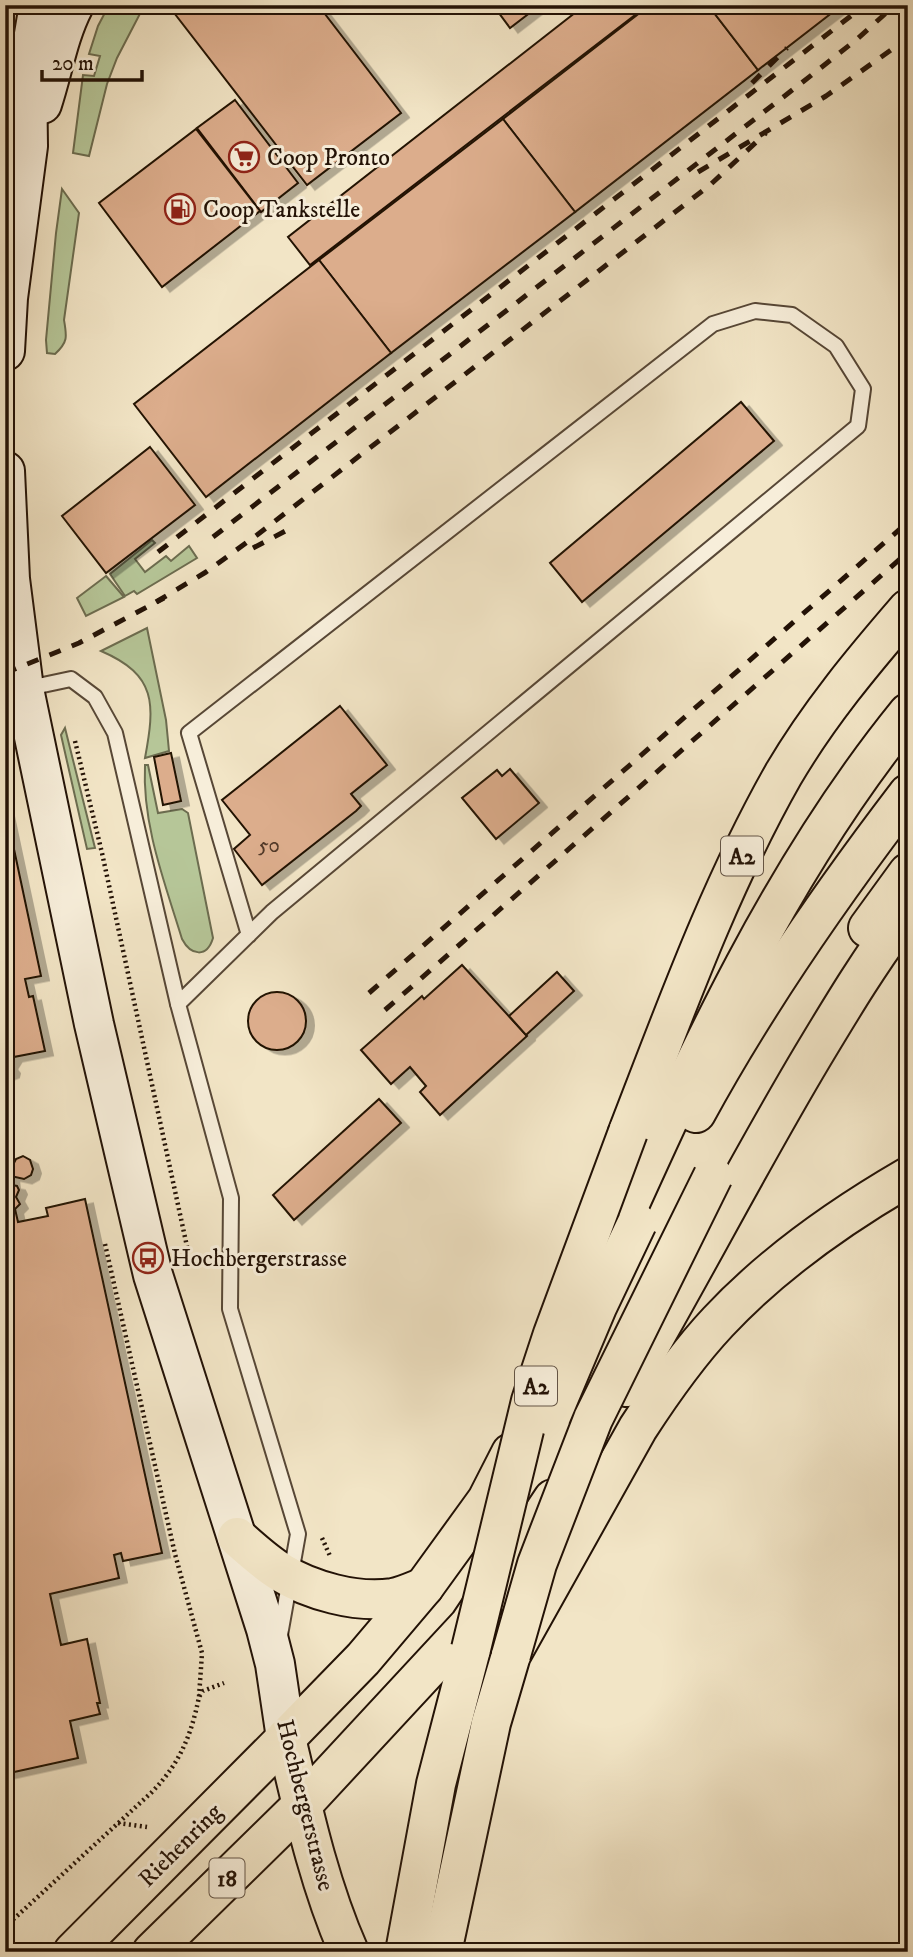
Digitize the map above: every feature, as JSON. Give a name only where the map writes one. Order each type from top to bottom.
[{"type":"main road","points":[[5,351],[8,298],[28,146],[27,75],[39,5]]},
{"type":"main road","points":[[28,146],[74,5]]},
{"type":"main road","name":"Hochbergerstrasse","points":[[5,471],[10,579],[24,689],[134,1203],[153,1275],[275,1664],[286,1738],[302,1805],[324,1887],[349,1952]]},
{"type":"main road","name":"A2","points":[[471,1649],[531,1401],[589,1235],[699,952],[784,774],[833,701],[908,609]]},
{"type":"main road","name":"Riehenring","points":[[73,1952],[363,1659],[424,1587],[487,1500],[551,1375],[705,1038],[769,919],[827,824],[908,713]]},
{"type":"main road","name":"A2","points":[[405,1952],[436,1784],[453,1713],[501,1549],[567,1375],[637,1223],[696,1111],[748,1023],[824,908],[908,794]]},
{"type":"main road","points":[[442,1952],[491,1723],[537,1564],[593,1419],[713,1176],[789,1046],[860,937],[908,873]]},
{"type":"main road","points":[[302,1805],[469,1625],[618,1402],[770,1127],[847,999],[908,910]]},
{"type":"main road","points":[[511,1655],[638,1428],[702,1339],[752,1288],[791,1254],[847,1214],[908,1177]]},
{"type":"main road","points":[[237,1537],[260,1558],[290,1579],[310,1588],[350,1598],[372,1600],[395,1598],[424,1587]]},
{"type":"main road","name":"18","points":[[152,1952],[302,1805]]},
{"type":"lane","points":[[178,1004],[249,935],[272,912],[858,426],[863,388],[836,346],[792,315],[755,311],[713,324],[190,733],[249,935]]},
{"type":"lane","points":[[24,689],[71,679],[95,697],[115,733],[178,1004],[231,1198],[230,1309],[298,1534],[275,1664]]},
{"type":"path","points":[[73,734],[117,920],[192,1269]]},
{"type":"path","points":[[296,1527],[315,1522],[341,1572],[353,1577],[350,1598]]},
{"type":"path","points":[[5,1927],[169,1774],[189,1738],[199,1697],[203,1691],[223,1683]]},
{"type":"green space","points":[[109,5],[144,6],[117,58],[107,84],[89,156],[73,153],[83,75],[94,76],[100,56],[89,54],[98,26]]},
{"type":"green space","points":[[62,189],[79,213],[64,320],[66,339],[55,354],[47,353],[46,340]]},
{"type":"green space","points":[[152,540],[155,543],[135,559],[145,572],[166,556],[171,561],[189,546],[197,558],[137,594],[134,591],[125,596],[110,574]]},
{"type":"green space","points":[[106,576],[124,597],[86,616],[77,598]]},
{"type":"green space","points":[[147,628],[166,720],[169,751],[145,758],[150,722],[148,693],[133,670],[101,651]]},
{"type":"green space","points":[[65,728],[95,848],[87,849],[61,735]]},
{"type":"green space","points":[[145,765],[148,765],[158,813],[182,809],[188,813],[213,938],[203,952],[190,949],[182,939],[151,832]]},
{"type":"building","points":[[168,5],[318,5],[401,113],[307,185]]},
{"type":"building","points":[[493,5],[540,5],[510,28]]},
{"type":"building","points":[[585,5],[648,5],[310,265],[288,237]]},
{"type":"building","points":[[650,5],[708,5],[758,70],[575,212],[503,119]]},
{"type":"building","points":[[708,5],[842,5],[758,70]]},
{"type":"building","points":[[235,100],[298,183],[261,212],[197,128]]},
{"type":"building","points":[[503,119],[575,212],[391,353],[319,260]]},
{"type":"building","points":[[196,129],[260,211],[162,287],[99,203]]},
{"type":"building","points":[[319,260],[391,353],[206,497],[134,404]]},
{"type":"building","points":[[741,402],[774,441],[582,602],[550,563]]},
{"type":"building","points":[[150,447],[195,505],[106,573],[62,516]]},
{"type":"building","points":[[340,706],[387,765],[351,794],[361,806],[356,811],[262,885],[234,849],[250,835],[222,800]]},
{"type":"building","points":[[171,753],[181,801],[163,805],[154,757]]},
{"type":"building","points":[[510,769],[539,803],[496,839],[462,798],[497,770],[502,776]]},
{"type":"building","points":[[5,807],[41,976],[25,979],[29,997],[33,996],[45,1051],[14,1057],[9,1065],[11,1073],[6,1075]]},
{"type":"building","points":[[462,965],[527,1036],[440,1115],[420,1092],[426,1086],[410,1067],[391,1084],[361,1050]]},
{"type":"building","points":[[557,972],[574,991],[526,1035],[509,1016]]},
{"type":"building","points":[[271,992],[283,992],[298,1000],[306,1015],[306,1027],[298,1042],[283,1050],[271,1050],[256,1042],[248,1027],[248,1015],[256,1000]]},
{"type":"building","points":[[379,1099],[401,1123],[294,1220],[273,1195]]},
{"type":"building","points":[[23,1156],[30,1160],[33,1169],[31,1175],[24,1179],[11,1176],[12,1185],[19,1190],[16,1197],[20,1204],[15,1209],[18,1222],[48,1216],[46,1208],[85,1199],[162,1553],[123,1561],[121,1553],[114,1555],[119,1578],[50,1594],[61,1645],[87,1639],[100,1714],[70,1721],[78,1758],[5,1774],[5,1162],[13,1165],[16,1159]]},
{"type":"railway","points":[[158,552],[865,5]]},
{"type":"railway","points":[[213,537],[804,81],[895,5]]},
{"type":"railway","points":[[698,172],[826,96],[908,38]]},
{"type":"railway","points":[[752,83],[787,48]]},
{"type":"railway","points":[[156,602],[206,572],[257,535],[710,185],[766,133]]},
{"type":"railway","points":[[369,993],[908,522]]},
{"type":"railway","points":[[253,548],[293,527]]},
{"type":"railway","points":[[385,1010],[908,552]]},
{"type":"railway","points":[[5,673],[79,643],[164,598]]},
{"type":"place","name":"Coop Pronto","points":[[244,157]]},
{"type":"place","name":"Coop Tankstelle","points":[[180,209]]},
{"type":"place","name":"Hochbergerstrasse","points":[[148,1258]]}]
